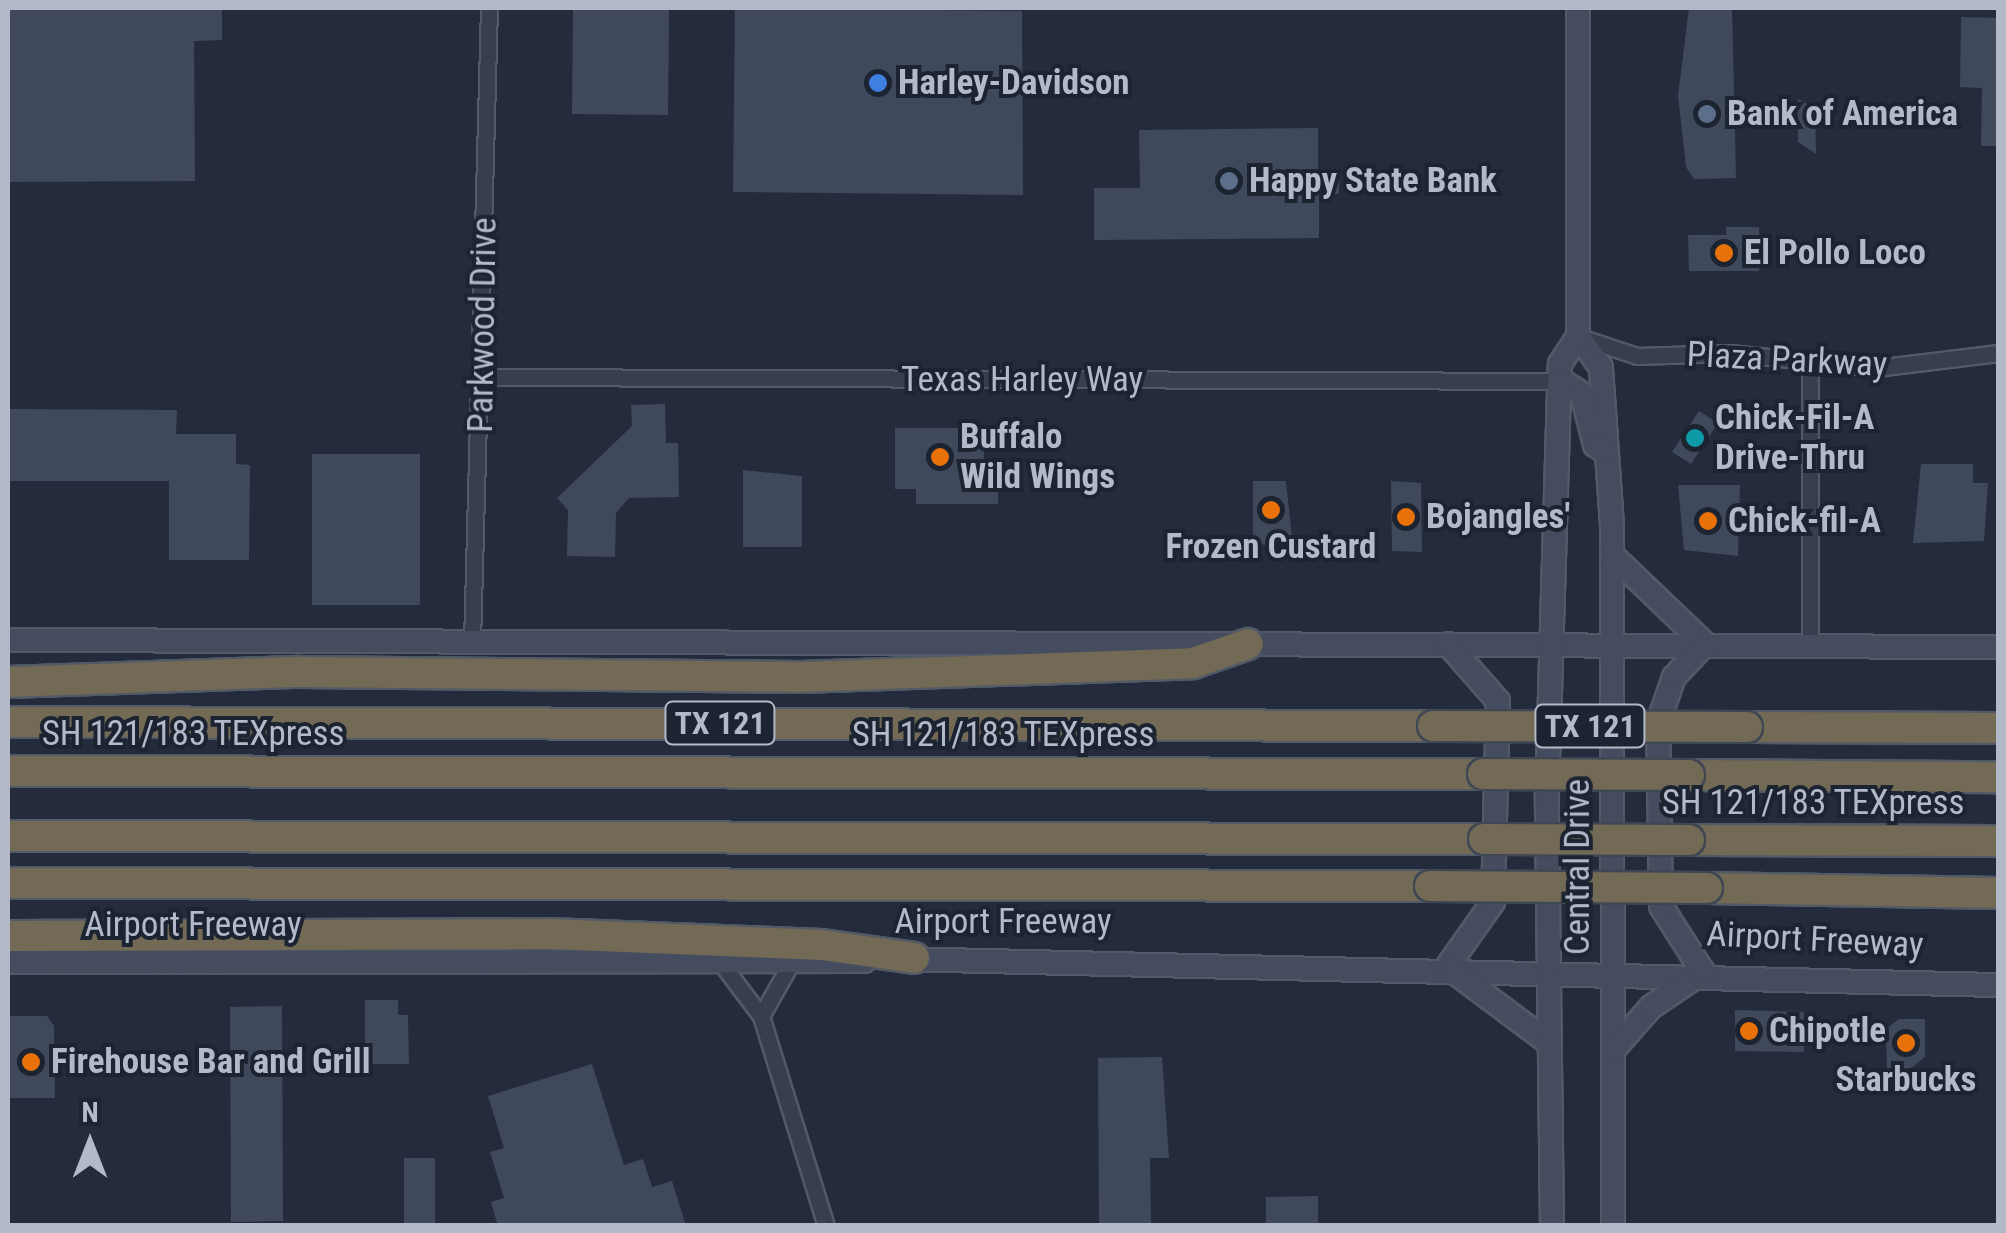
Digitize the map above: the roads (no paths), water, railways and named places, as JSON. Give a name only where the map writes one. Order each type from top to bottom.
[{"type":"highway","points":[[8,682],[300,672],[801,677],[1193,662],[1248,644]]},
{"type":"highway","name":"TX 121","points":[[8,722],[1998,728]]},
{"type":"highway","name":"SH 121/183 TEXpress","points":[[8,771],[1998,776]]},
{"type":"highway","name":"SH 121/183 TEXpress","points":[[8,836],[1998,841]]},
{"type":"highway","name":"Airport Freeway","points":[[8,883],[1430,886],[1706,888],[1991,897]]},
{"type":"highway","points":[[8,936],[550,934],[822,945],[914,958]]},
{"type":"main road","name":"Central Drive","points":[[1552,1226],[1547,969],[1560,364],[1578,336],[1578,8]]},
{"type":"main road","name":"Central Drive","points":[[1578,336],[1600,368],[1613,556],[1613,1226]]},
{"type":"main road","points":[[1562,381],[1582,394],[1596,445],[1608,454]]},
{"type":"main road","points":[[1613,556],[1705,644]]},
{"type":"main road","points":[[8,640],[1998,647]]},
{"type":"main road","points":[[1448,644],[1490,685],[1498,738],[1493,902],[1447,967],[1548,1042]]},
{"type":"main road","points":[[1613,1050],[1651,1007],[1703,972],[1661,906],[1658,722],[1674,677],[1705,644]]},
{"type":"main road","name":"Airport Freeway","points":[[8,962],[791,964],[914,958],[1703,972],[1998,985]]},
{"type":"street","name":"Parkwood Drive","points":[[472,643],[483,377],[488,8]]},
{"type":"street","name":"Plaza Parkway","points":[[1578,336],[1637,356],[1876,368],[1998,353]]},
{"type":"street","points":[[1810,363],[1810,645]]},
{"type":"street","name":"Texas Harley Way","points":[[483,377],[1562,381]]},
{"type":"street","points":[[722,963],[761,1016],[826,1226]]},
{"type":"street","points":[[761,1016],[791,964]]},
{"type":"place","name":"Harley-Davidson","points":[[878,83]]},
{"type":"place","name":"Bank of America","points":[[1707,114]]},
{"type":"place","name":"Happy State Bank","points":[[1229,181]]},
{"type":"place","name":"El Pollo Loco","points":[[1724,253]]},
{"type":"place","name":"Chick-Fil-A Drive-Thru","points":[[1695,438]]},
{"type":"place","name":"Buffalo Wild Wings","points":[[940,457]]},
{"type":"place","name":"Frozen Custard","points":[[1271,510]]},
{"type":"place","name":"Bojangles'","points":[[1406,517]]},
{"type":"place","name":"Chick-fil-A","points":[[1708,521]]},
{"type":"place","name":"Chipotle","points":[[1749,1031]]},
{"type":"place","name":"Starbucks","points":[[1906,1043]]},
{"type":"place","name":"Firehouse Bar and Grill","points":[[31,1062]]}]
